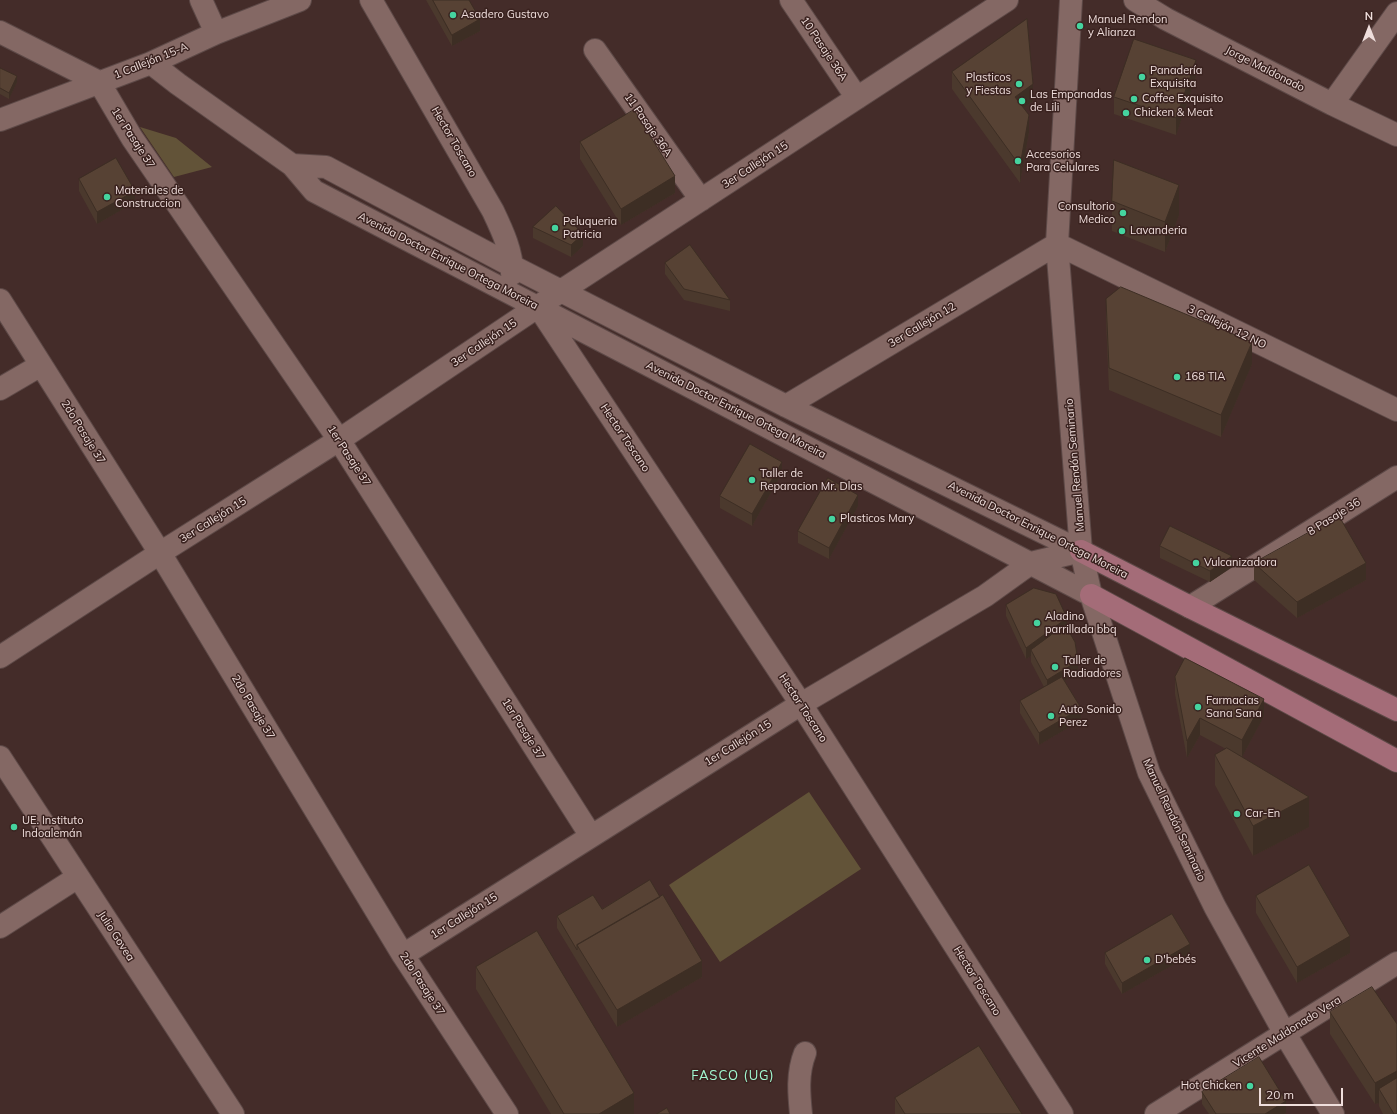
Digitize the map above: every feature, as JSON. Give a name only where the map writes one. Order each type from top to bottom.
[{"type":"main road","name":"Avenida Doctor Enrique Ortega Moreira","points":[[1081,550],[1190,607],[1397,710]]},
{"type":"main road","name":"Avenida Doctor Enrique Ortega Moreira","points":[[1091,595],[1397,761]]},
{"type":"street","points":[[201,0],[216,33]]},
{"type":"street","name":"1 Callejón 15-A","points":[[0,120],[151,63],[216,33],[300,0]]},
{"type":"street","name":"Hector Toscano","points":[[371,0],[493,211],[502,232],[512,266],[511,293]]},
{"type":"street","name":"10 Pasaje 36A","points":[[791,0],[857,98]]},
{"type":"street","name":"3er Callejón 15","points":[[0,657],[160,553],[339,440],[561,291],[1007,0]]},
{"type":"street","name":"Manuel Rendón Seminario","points":[[1071,0],[1057,244],[1081,550],[1091,595],[1149,773],[1215,907],[1284,1034],[1333,1114]]},
{"type":"street","name":"Jorge Maldonado","points":[[1135,0],[1166,19],[1332,104],[1397,135]]},
{"type":"street","points":[[1332,104],[1397,13]]},
{"type":"street","points":[[0,32],[99,82]]},
{"type":"street","name":"11 Pasaje 36A","points":[[595,50],[701,200]]},
{"type":"street","name":"Avenida Doctor Enrique Ortega Moreira","points":[[151,63],[292,165],[314,191],[1091,595]]},
{"type":"street","name":"1er Pasaje 37","points":[[99,82],[132,138],[339,440],[591,836]]},
{"type":"street","name":"Avenida Doctor Enrique Ortega Moreira","points":[[292,165],[326,167],[512,266],[786,406],[1081,550]]},
{"type":"street","name":"3er Callejón 12","points":[[786,406],[1057,244]]},
{"type":"street","name":"3 Callejón 12 NO","points":[[1057,244],[1397,410]]},
{"type":"street","name":"2do Pasaje 37","points":[[0,300],[160,553],[403,955],[507,1114]]},
{"type":"street","name":"Hector Toscano","points":[[538,307],[801,704],[1062,1114]]},
{"type":"street","points":[[0,390],[41,365]]},
{"type":"street","name":"8 Pasaje 36","points":[[1190,607],[1397,478]]},
{"type":"street","name":"1er Callejón 15","points":[[403,955],[801,704],[985,596],[1031,564],[1081,550]]},
{"type":"street","name":"Julio Govea","points":[[0,757],[233,1114]]},
{"type":"street","points":[[0,926],[78,876]]},
{"type":"street","name":"Vicente Maldonado Vera","points":[[1156,1114],[1397,963]]},
{"type":"street","points":[[801,1114],[799,1082],[801,1066],[805,1053]]},
{"type":"shaded area","points":[[140,127],[176,138],[212,167],[174,177]]},
{"type":"shaded area","points":[[809,792],[861,869],[720,962],[669,885]]},
{"type":"building","name":"Asadero Gustavo","points":[[433,0],[469,0],[480,19],[452,35]]},
{"type":"building","points":[[1027,19],[1033,84],[1015,97],[1029,115],[1020,166],[952,72]]},
{"type":"building","points":[[1134,39],[1196,60],[1176,118],[1114,97]]},
{"type":"building","points":[[0,68],[17,76],[9,93],[0,88]]},
{"type":"building","points":[[634,110],[675,176],[621,209],[580,142]]},
{"type":"building","name":"Materiales de Construccion","points":[[116,158],[135,191],[97,212],[79,179]]},
{"type":"building","points":[[1114,160],[1179,185],[1165,222],[1112,201]]},
{"type":"building","points":[[556,206],[583,234],[571,245],[533,227]]},
{"type":"building","points":[[690,245],[730,300],[684,289],[665,263]]},
{"type":"building","name":"168 TIA","points":[[1121,287],[1252,342],[1221,415],[1109,368],[1106,299]]},
{"type":"building","points":[[750,444],[782,462],[752,514],[720,496]]},
{"type":"building","points":[[828,478],[858,495],[829,548],[798,531]]},
{"type":"building","points":[[1339,516],[1366,563],[1297,602],[1254,563]]},
{"type":"building","points":[[1170,526],[1232,556],[1210,571],[1160,546]]},
{"type":"building","name":"Aladino parrillada bbq","points":[[1034,588],[1056,594],[1067,618],[1026,648],[1006,605]]},
{"type":"building","name":"Taller de Radiadores","points":[[1065,625],[1075,642],[1078,661],[1047,680],[1031,650]]},
{"type":"building","points":[[1185,658],[1264,699],[1242,740],[1200,718],[1187,741],[1175,677]]},
{"type":"building","name":"Auto Sonido Perez","points":[[1062,677],[1081,708],[1039,733],[1020,701]]},
{"type":"building","points":[[1227,748],[1309,797],[1253,826],[1215,755]]},
{"type":"building","points":[[1309,865],[1350,936],[1297,967],[1256,896]]},
{"type":"building","points":[[650,880],[660,897],[577,945],[577,950],[557,916],[593,895],[602,909]]},
{"type":"building","points":[[663,895],[702,961],[617,1010],[577,945]]},
{"type":"building","name":"D'bebés","points":[[1172,914],[1190,944],[1122,983],[1105,953]]},
{"type":"building","points":[[537,931],[634,1093],[599,1114],[564,1114],[476,967]]},
{"type":"building","points":[[1372,987],[1397,1024],[1397,1071],[1375,1083],[1330,1012]]},
{"type":"building","points":[[979,1046],[1022,1114],[905,1114],[895,1098]]},
{"type":"building","name":"Hot Chicken","points":[[1259,1057],[1286,1101],[1265,1114],[1216,1114],[1202,1092]]},
{"type":"building","points":[[1397,1078],[1397,1114],[1394,1114],[1379,1089]]},
{"type":"building","points":[[667,1108],[670,1114],[657,1114]]},
{"type":"place","name":"Asadero Gustavo","points":[[453,15]]},
{"type":"place","name":"Manuel Rendon y Alianza","points":[[1080,26]]},
{"type":"place","name":"Panadería Exquisita","points":[[1142,77]]},
{"type":"place","name":"Plasticos y Fiestas","points":[[1019,84]]},
{"type":"place","name":"Coffee Exquisito","points":[[1134,99]]},
{"type":"place","name":"Las Empanadas de Lili","points":[[1022,101]]},
{"type":"place","name":"Chicken & Meat","points":[[1126,113]]},
{"type":"place","name":"Accesorios Para Celulares","points":[[1018,161]]},
{"type":"place","name":"Materiales de Construccion","points":[[107,197]]},
{"type":"place","name":"Consultorio Medico","points":[[1123,213]]},
{"type":"place","name":"Peluqueria Patricia","points":[[555,228]]},
{"type":"place","name":"Lavanderia","points":[[1122,231]]},
{"type":"place","name":"168 TIA","points":[[1177,377]]},
{"type":"place","name":"Taller de Reparacion Mr. Dlas","points":[[752,480]]},
{"type":"place","name":"Plasticos Mary","points":[[832,519]]},
{"type":"place","name":"Vulcanizadora","points":[[1196,563]]},
{"type":"place","name":"Aladino parrillada bbq","points":[[1037,623]]},
{"type":"place","name":"Taller de Radiadores","points":[[1055,667]]},
{"type":"place","name":"Farmacias Sana Sana","points":[[1198,707]]},
{"type":"place","name":"Auto Sonido Perez","points":[[1051,716]]},
{"type":"place","name":"Car-En","points":[[1237,814]]},
{"type":"place","name":"UE. Instituto Indoalemán","points":[[14,827]]},
{"type":"place","name":"D'bebés","points":[[1147,960]]},
{"type":"place","name":"Hot Chicken","points":[[1250,1086]]},
{"type":"district","name":"FASCO (UG)","points":[[733,1076]]}]
